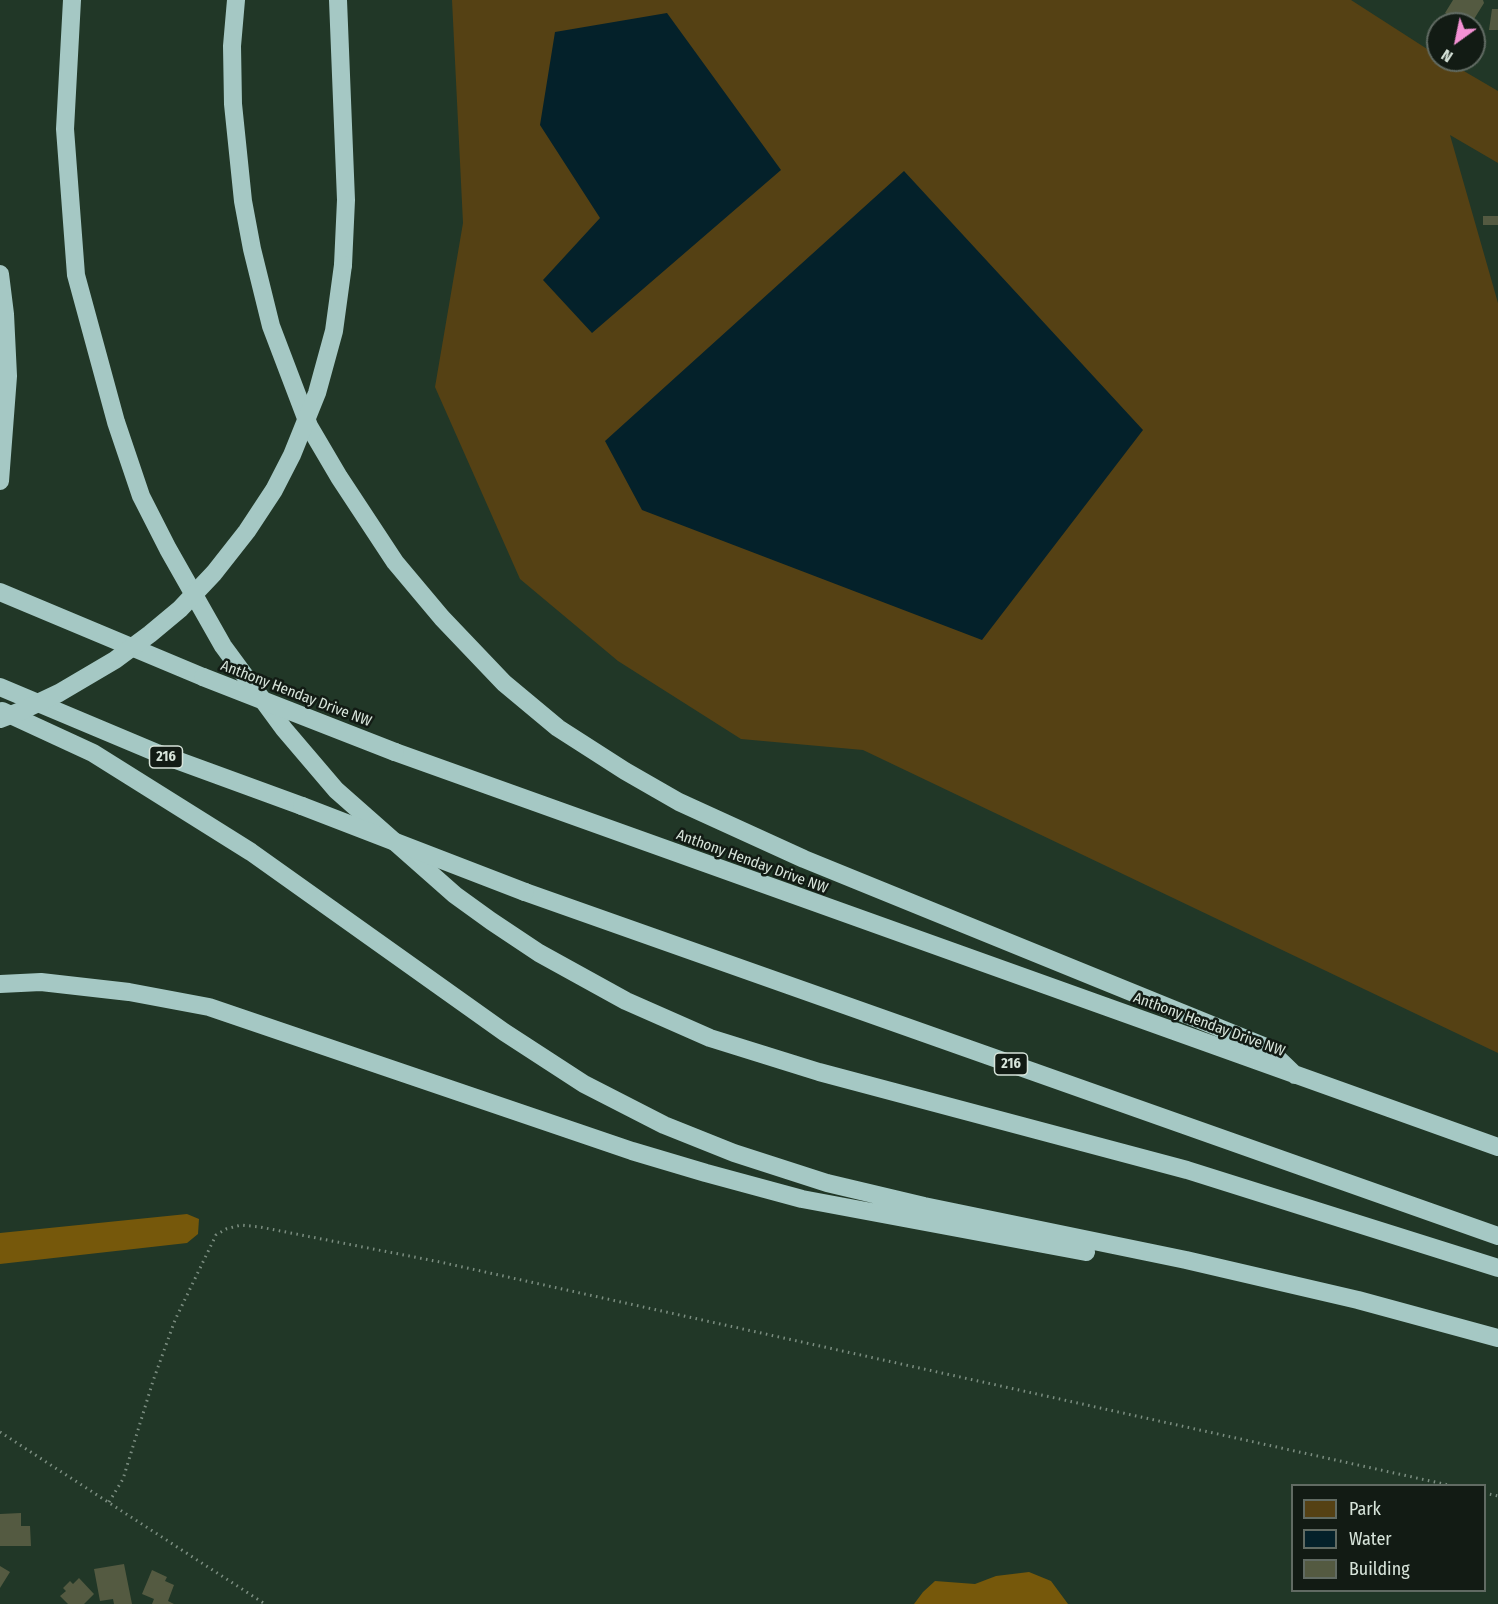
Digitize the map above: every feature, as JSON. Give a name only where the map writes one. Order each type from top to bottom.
[{"type":"highway","points":[[72,0],[65,129],[76,275],[116,422],[141,496],[217,637],[284,729],[336,790],[455,895],[538,953],[626,1001],[710,1038],[819,1072],[1187,1170],[1498,1268]]},
{"type":"highway","points":[[236,0],[232,46],[233,104],[243,201],[271,326],[309,426],[339,477],[395,562],[442,618],[504,683],[558,728],[625,771],[680,802],[804,859],[1266,1047],[1295,1075]]},
{"type":"highway","points":[[0,719],[59,693],[115,660],[180,609],[214,573],[247,531],[274,489],[292,455],[317,393],[334,331],[343,265],[346,200],[338,0]]},
{"type":"highway","points":[[0,274],[5,314],[8,376],[0,481]]},
{"type":"highway","name":"Anthony Henday Drive NW","points":[[0,592],[203,677],[395,752],[1498,1147]]},
{"type":"highway","name":"216","points":[[0,687],[157,753],[525,892],[1498,1236]]},
{"type":"highway","points":[[0,710],[93,753],[251,852],[504,1032],[584,1083],[664,1125],[734,1153],[827,1183],[924,1206],[1186,1260],[1358,1300],[1498,1338]]},
{"type":"highway","points":[[0,984],[41,982],[129,992],[209,1007],[632,1151],[801,1199],[1181,1270],[1278,1283]]},
{"type":"path","points":[[109,1502],[123,1479],[153,1381],[185,1299],[216,1235],[226,1229],[241,1225],[440,1262],[1448,1484]]},
{"type":"path","points":[[0,1432],[265,1604]]},
{"type":"green space","points":[[452,0],[1351,0],[1426,48],[1426,72],[1466,72],[1498,91],[1498,163],[1450,135],[1498,303],[1498,1053],[863,750],[741,739],[618,661],[520,579],[435,387],[463,223]]},
{"type":"shaded area","points":[[187,1214],[199,1219],[198,1234],[187,1243],[0,1264],[0,1233]]},
{"type":"shaded area","points":[[1029,1572],[1051,1581],[1068,1604],[914,1604],[935,1581],[975,1584],[996,1576]]},
{"type":"water","points":[[667,13],[781,170],[592,333],[543,280],[600,218],[540,125],[555,32]]},
{"type":"water","points":[[904,171],[1143,430],[982,640],[642,510],[605,441]]},
{"type":"building","points":[[1453,0],[1483,0],[1484,3],[1478,12],[1446,12]]},
{"type":"building","points":[[1492,9],[1498,9],[1498,30],[1489,30]]},
{"type":"building","points":[[1483,216],[1498,216],[1498,225],[1483,225]]},
{"type":"building","points":[[21,1513],[21,1526],[30,1526],[31,1546],[0,1546],[0,1514]]},
{"type":"building","points":[[124,1564],[132,1604],[114,1604],[113,1599],[100,1601],[94,1569]]},
{"type":"building","points":[[0,1566],[10,1572],[0,1588]]},
{"type":"building","points":[[152,1570],[167,1577],[165,1581],[174,1585],[168,1601],[174,1604],[152,1604],[154,1599],[142,1594]]},
{"type":"building","points":[[79,1578],[94,1594],[84,1604],[68,1604],[60,1596],[66,1591],[63,1588],[70,1581],[73,1584]]}]
